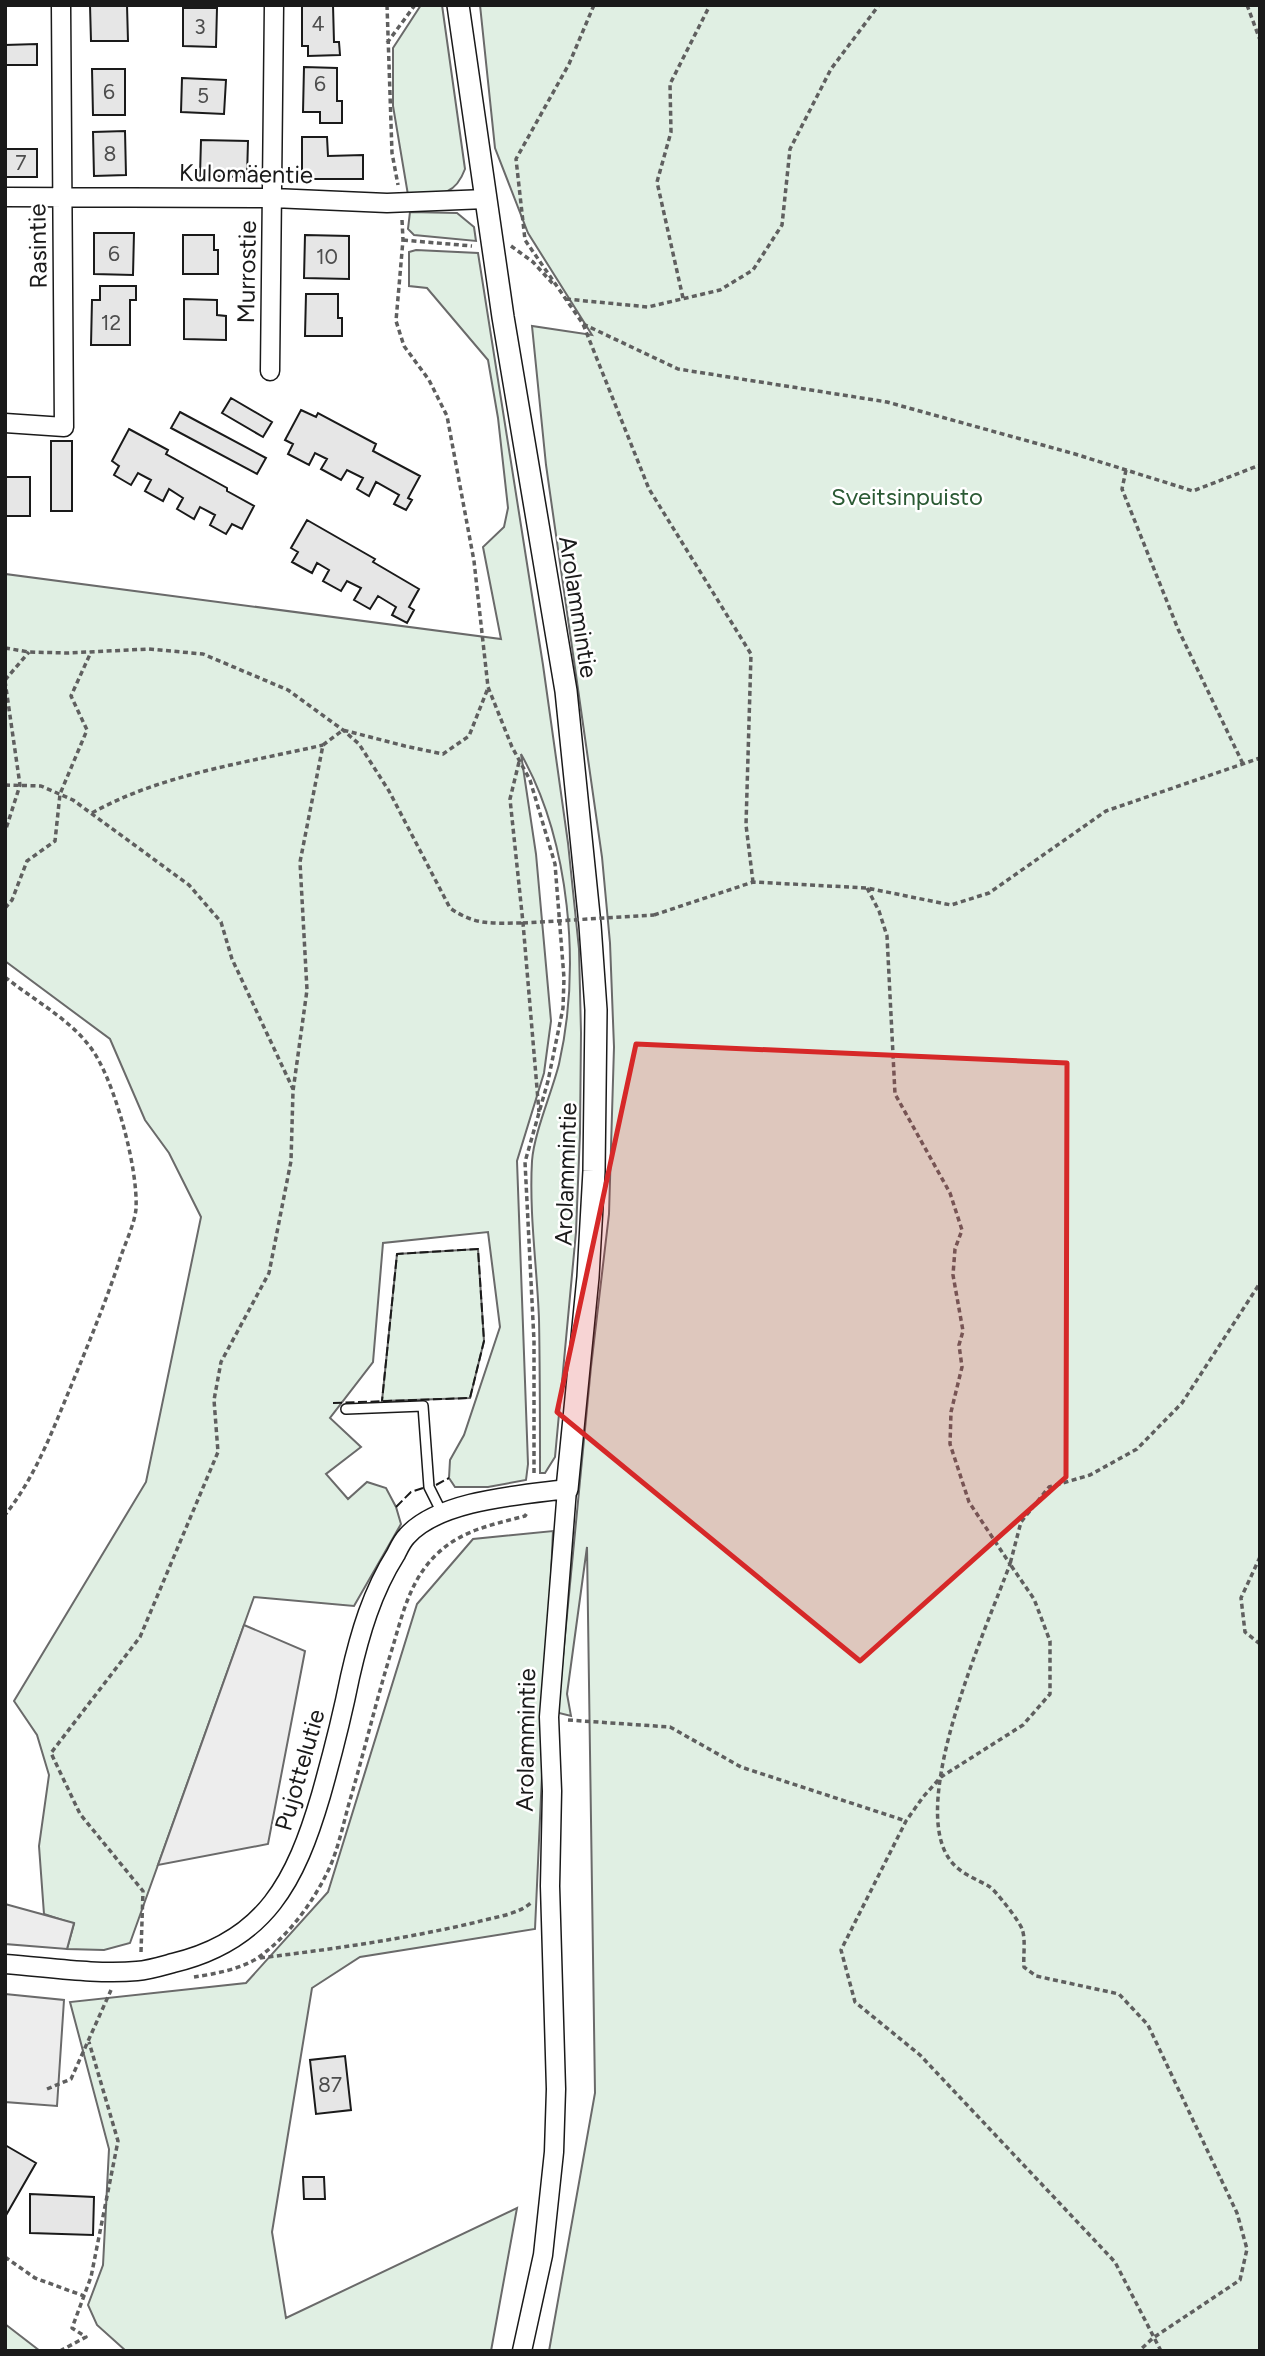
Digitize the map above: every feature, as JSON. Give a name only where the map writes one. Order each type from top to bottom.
[{"type":"street","name":"Rasintie","points":[[5,424],[64,428],[61,5]]},
{"type":"street","name":"Murrostie","points":[[270,371],[274,5]]},
{"type":"street","name":"Arolammintie","points":[[458,5],[503,317],[566,691],[584,854],[596,1010],[594,1171],[588,1277],[567,1489],[549,1717],[552,1791],[550,1886],[556,2089],[554,2152],[543,2255],[522,2351]]},
{"type":"street","name":"Kulomäentie","points":[[5,197],[273,198],[401,203],[486,199]]},
{"type":"street","name":"Pujottelutie","points":[[5,1964],[141,1971],[195,1958],[229,1942],[255,1922],[278,1897],[291,1877],[309,1835],[335,1746],[363,1625],[382,1576],[407,1536],[442,1513],[479,1502],[567,1489]]},
{"type":"lane","points":[[346,1409],[424,1406],[429,1487],[442,1513]]},
{"type":"path","points":[[387,5],[393,153],[401,203],[403,240],[396,321],[404,346],[429,380],[447,416],[474,561],[488,687],[530,780],[555,864],[564,978],[563,1008],[558,1042],[525,1162],[534,1341],[534,1493]]},
{"type":"path","points":[[387,43],[415,5]]},
{"type":"path","points":[[593,5],[569,64],[516,159],[525,240],[583,324],[649,489],[751,654],[746,825],[753,882]]},
{"type":"path","points":[[683,299],[657,182],[671,132],[670,84],[710,5]]},
{"type":"path","points":[[403,240],[473,246],[514,246],[533,262],[566,300],[648,307],[720,290],[753,270],[782,225],[790,149],[831,69],[879,5]]},
{"type":"path","points":[[1247,5],[1260,40]]},
{"type":"path","points":[[583,324],[678,369],[887,402],[1075,454],[1193,491],[1260,465]]},
{"type":"path","points":[[1126,470],[1122,489],[1173,616],[1242,764]]},
{"type":"path","points":[[5,648],[29,652],[149,649],[203,654],[288,690],[359,744],[389,791],[450,908],[463,918],[480,924],[654,915],[753,882],[867,888],[951,905],[989,893],[1106,811],[1260,758]]},
{"type":"path","points":[[5,832],[20,785],[5,680],[29,652]]},
{"type":"path","points":[[5,908],[12,900],[27,861],[55,841],[60,793],[87,730],[71,696],[91,652]]},
{"type":"path","points":[[343,730],[443,754],[469,736],[488,687]]},
{"type":"path","points":[[92,813],[117,799],[176,779],[323,745],[343,730]]},
{"type":"path","points":[[141,1971],[143,1891],[80,1814],[51,1753],[139,1637],[218,1452],[214,1400],[221,1362],[270,1273],[291,1161],[293,1091],[307,990],[300,862],[323,745]]},
{"type":"path","points":[[519,760],[510,799],[539,1115]]},
{"type":"path","points":[[5,785],[41,786],[60,793],[92,813],[190,885],[221,922],[232,958],[293,1091]]},
{"type":"path","points":[[867,888],[879,911],[887,936],[895,1094],[950,1193],[962,1230],[955,1249],[953,1275],[963,1331],[959,1345],[962,1367],[951,1412],[950,1444],[969,1502],[1034,1600],[1050,1641],[1050,1694],[1023,1725],[941,1777],[923,1797],[906,1821],[841,1950],[856,2002],[920,2055],[1115,2262],[1161,2351]]},
{"type":"path","points":[[5,977],[61,1018],[99,1060],[118,1112],[136,1185],[135,1213],[98,1324],[49,1441],[32,1475],[5,1515]]},
{"type":"path","points":[[1139,2351],[1153,2338],[1240,2280],[1247,2249],[1237,2213],[1148,2025],[1119,1994],[1036,1976],[1024,1967],[1022,1929],[992,1888],[973,1880],[950,1860],[938,1829],[938,1800],[954,1714],[1010,1564],[1021,1522],[1049,1487],[1090,1475],[1137,1449],[1182,1403],[1260,1283]]},
{"type":"path","points":[[1260,1557],[1241,1598],[1245,1632],[1260,1644]]},
{"type":"path","points":[[549,1717],[670,1727],[741,1767],[906,1821]]},
{"type":"path","points":[[258,1958],[367,1945],[448,1929],[508,1914],[528,1906],[550,1886]]},
{"type":"path","points":[[60,2351],[86,2337],[72,2328],[91,2277],[118,2141],[89,2040]]},
{"type":"path","points":[[5,2257],[35,2278],[85,2296]]},
{"type":"highlighted area","points":[[636,1044],[1067,1063],[1066,1477],[860,1661],[557,1412]]},
{"type":"green space","points":[[421,5],[442,5],[465,169],[461,179],[450,190],[435,194],[408,195],[393,106],[393,48]]},
{"type":"green space","name":"Sveitsinpuisto","points":[[480,5],[1260,5],[1260,2351],[549,2351],[595,2093],[587,1547],[567,1694],[571,1716],[559,1713],[559,1698],[591,1367],[609,1214],[614,1047],[610,943],[602,857],[546,465],[532,326],[592,335],[528,233],[495,148]]},
{"type":"green space","points":[[410,212],[457,213],[474,227],[476,241],[414,235],[408,229]]},
{"type":"green space","points":[[416,250],[478,253],[543,665],[568,843],[579,949],[580,1133],[576,1232],[555,1457],[545,1473],[540,1473],[539,1319],[531,1181],[536,1138],[559,1064],[566,1026],[570,946],[567,905],[551,825],[538,788],[521,754],[536,854],[551,1021],[544,1073],[517,1161],[528,1464],[526,1480],[488,1487],[455,1487],[449,1478],[450,1460],[464,1435],[500,1327],[488,1232],[383,1243],[373,1362],[330,1418],[361,1447],[326,1474],[348,1499],[367,1482],[386,1488],[401,1524],[354,1606],[254,1597],[130,1943],[104,1950],[67,1949],[74,1924],[44,1914],[39,1846],[49,1775],[37,1735],[14,1701],[146,1482],[201,1217],[169,1153],[145,1120],[110,1039],[5,961],[5,574],[501,639],[483,547],[504,527],[508,508],[498,418],[488,360],[427,288],[409,286],[409,252]]},
{"type":"green space","points":[[478,1249],[484,1341],[470,1398],[382,1401],[397,1254]]},
{"type":"green space","points":[[553,1531],[535,1929],[360,1957],[312,1988],[272,2232],[286,2318],[517,2208],[491,2351],[126,2351],[97,2325],[88,2305],[103,2265],[109,2149],[70,2002],[246,1983],[328,1892],[417,1604],[473,1539]]},
{"type":"green space","points":[[5,2324],[40,2351],[5,2351]]},
{"type":"shaded area","points":[[244,1625],[305,1651],[268,1844],[158,1865]]},
{"type":"shaded area","points":[[5,1904],[74,1923],[67,1949],[5,1944]]},
{"type":"shaded area","points":[[5,1994],[64,2000],[57,2106],[5,2102]]},
{"type":"building","points":[[90,5],[127,5],[128,41],[91,41]]},
{"type":"building","points":[[302,5],[333,5],[334,42],[339,42],[340,55],[308,56],[308,46],[302,46]]},
{"type":"building","points":[[183,8],[217,8],[216,47],[183,46]]},
{"type":"building","points":[[37,44],[37,65],[5,65],[5,45]]},
{"type":"building","points":[[304,67],[337,68],[337,101],[342,101],[342,123],[320,123],[320,112],[303,112]]},
{"type":"building","points":[[92,69],[125,69],[125,115],[93,115]]},
{"type":"building","points":[[182,78],[226,80],[224,114],[181,112]]},
{"type":"building","points":[[125,131],[126,175],[94,176],[93,132]]},
{"type":"building","points":[[302,137],[327,137],[328,156],[363,155],[363,179],[302,179]]},
{"type":"building","points":[[201,140],[248,141],[247,177],[200,176]]},
{"type":"building","points":[[5,149],[37,149],[37,177],[5,177]]},
{"type":"building","points":[[94,233],[134,233],[133,275],[94,274]]},
{"type":"building","points":[[183,235],[214,235],[214,250],[218,250],[218,274],[183,274]]},
{"type":"building","points":[[305,235],[349,236],[349,279],[304,278]]},
{"type":"building","points":[[100,286],[136,286],[136,300],[130,300],[130,345],[91,345],[92,300],[100,300]]},
{"type":"building","points":[[306,294],[338,294],[338,318],[342,318],[342,336],[305,336]]},
{"type":"building","points":[[184,299],[217,300],[217,315],[226,316],[226,340],[184,339]]},
{"type":"building","points":[[231,398],[272,422],[263,437],[222,413]]},
{"type":"building","points":[[301,410],[316,417],[318,413],[376,444],[373,451],[420,476],[408,498],[412,500],[406,510],[394,504],[399,495],[376,482],[369,496],[357,489],[363,478],[347,470],[341,480],[321,469],[327,459],[315,453],[309,465],[288,454],[293,444],[285,440]]},
{"type":"building","points":[[180,412],[266,458],[257,474],[171,428]]},
{"type":"building","points":[[129,429],[168,450],[166,454],[254,506],[242,529],[232,524],[226,534],[210,525],[215,515],[200,507],[194,519],[177,509],[183,498],[169,489],[163,501],[145,491],[151,480],[138,473],[131,485],[114,475],[119,466],[112,461]]},
{"type":"building","points":[[51,441],[72,441],[72,511],[51,511]]},
{"type":"building","points":[[5,477],[30,477],[30,516],[5,516]]},
{"type":"building","points":[[307,520],[375,559],[373,562],[419,589],[409,607],[414,610],[407,623],[392,615],[396,607],[378,596],[370,609],[354,600],[361,588],[347,581],[341,591],[323,581],[329,570],[317,563],[312,573],[292,562],[298,552],[291,548]]},
{"type":"building","points":[[345,2056],[351,2110],[316,2114],[310,2060]]},
{"type":"building","points":[[5,2145],[36,2163],[5,2217]]},
{"type":"building","points":[[303,2177],[324,2177],[325,2199],[304,2199]]},
{"type":"building","points":[[30,2194],[94,2197],[93,2235],[30,2233]]},
{"type":"fence","points":[[333,1403],[470,1398],[484,1341],[478,1249],[397,1254],[382,1401]]},
{"type":"fence","points":[[436,1485],[449,1478]]},
{"type":"fence","points":[[396,1507],[411,1492],[423,1488]]}]
